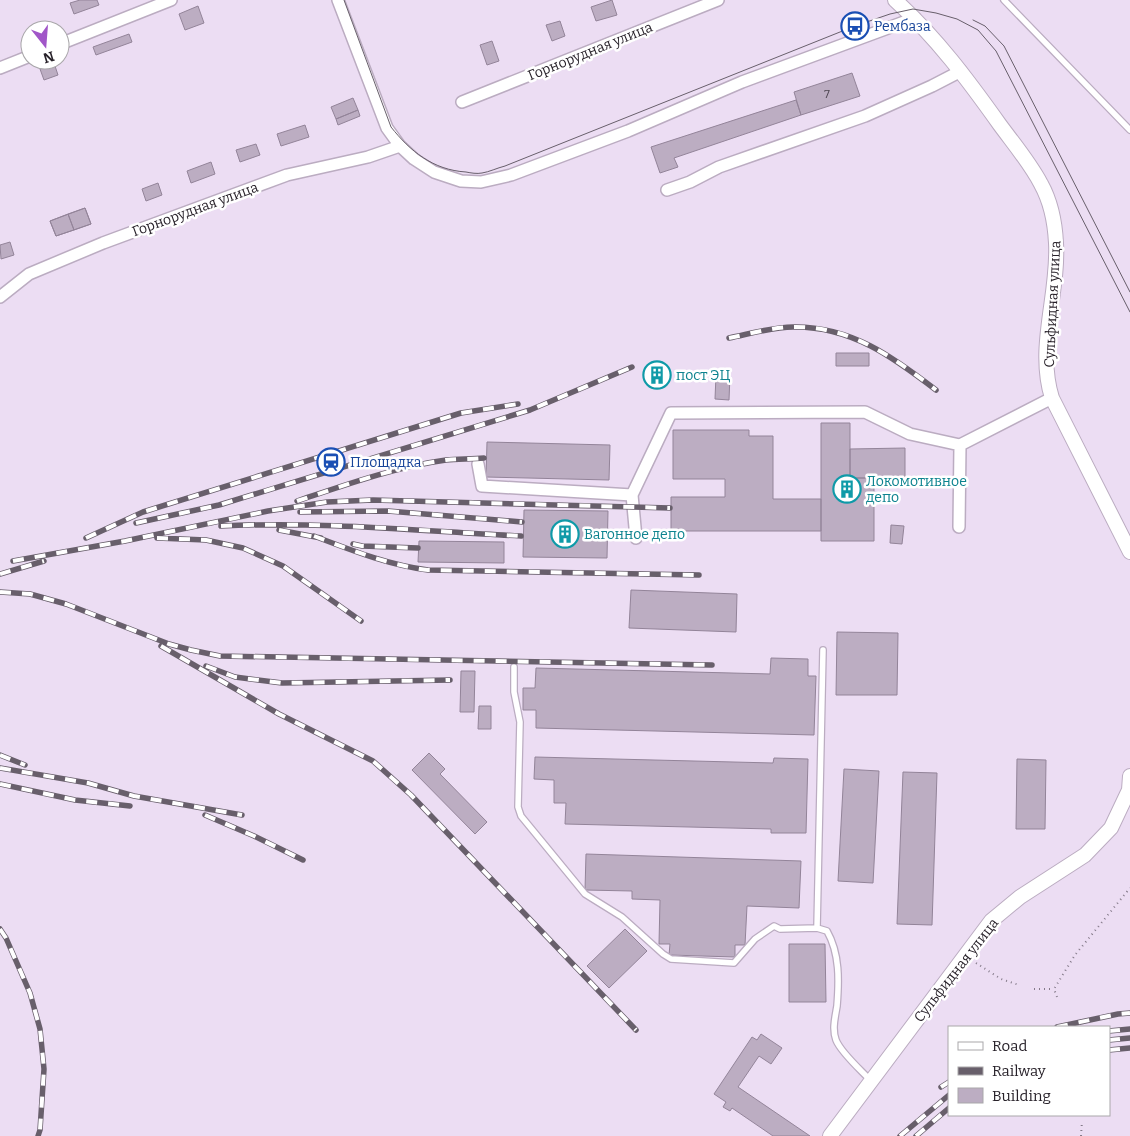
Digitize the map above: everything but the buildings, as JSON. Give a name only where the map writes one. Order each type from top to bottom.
[{"type":"street","points":[[70,40],[171,0]]},
{"type":"street","points":[[338,0],[387,128],[400,146],[414,159],[434,172],[461,181],[481,182],[511,175],[628,131],[742,82],[915,18]]},
{"type":"street","name":"Горнорудная улица","points":[[462,102],[718,0]]},
{"type":"street","name":"Сульфидная улица","points":[[895,0],[915,18],[961,71],[1042,184],[1053,216],[1056,243],[1055,278],[1048,336],[1049,387],[1052,398],[1130,552]]},
{"type":"street","points":[[0,68],[20,60]]},
{"type":"street","points":[[666,190],[690,182],[719,166],[865,116],[961,71]]},
{"type":"street","name":"Горнорудная улица","points":[[0,297],[29,274],[103,242],[287,175],[368,157],[400,146]]},
{"type":"street","points":[[636,538],[632,495],[671,413],[865,412],[910,434],[960,445],[1052,398]]},
{"type":"street","points":[[960,445],[960,527]]},
{"type":"street","points":[[478,464],[482,486],[632,495]]},
{"type":"street","name":"Сульфидная улица","points":[[830,1136],[991,921],[1020,898],[1085,855],[1111,828],[1129,790],[1130,776]]},
{"type":"lane","points":[[1004,0],[1130,130]]},
{"type":"lane","points":[[817,928],[823,650]]},
{"type":"lane","points":[[514,666],[514,692],[520,722],[518,807],[521,816],[585,894],[622,917],[671,959],[734,963],[754,939],[774,926],[780,929],[817,928],[827,931],[833,942],[837,959],[839,987],[833,1027],[836,1042],[871,1081]]},
{"type":"path","points":[[1054,989],[1075,955],[1130,888]]},
{"type":"path","points":[[965,956],[1001,980],[1018,985]]},
{"type":"path","points":[[1034,989],[1054,989]]},
{"type":"path","points":[[1054,989],[1057,997]]},
{"type":"path","points":[[1081,1136],[1082,1121]]},
{"type":"tram line","points":[[344,0],[391,127],[406,144],[423,158],[443,168],[476,173],[505,166],[855,26],[890,14],[913,9],[957,19],[978,30],[996,51],[1130,312]]},
{"type":"tram line","points":[[973,20],[985,26],[1004,46],[1130,292]]},
{"type":"railway","points":[[729,338],[785,327],[814,328],[834,332],[852,338],[887,355],[936,390]]},
{"type":"railway","points":[[136,523],[219,505],[530,410],[632,367]]},
{"type":"railway","points":[[86,538],[143,512],[461,413],[518,404]]},
{"type":"railway","points":[[297,501],[370,477],[408,467],[446,460],[484,458]]},
{"type":"railway","points":[[13,561],[125,541],[268,511],[327,502],[373,500],[670,508]]},
{"type":"railway","points":[[300,512],[388,511],[522,522]]},
{"type":"railway","points":[[221,526],[334,526],[521,536]]},
{"type":"railway","points":[[279,530],[321,538]]},
{"type":"railway","points":[[314,536],[384,561],[428,570],[699,575]]},
{"type":"railway","points":[[157,538],[206,540],[243,548],[283,566],[361,621]]},
{"type":"railway","points":[[353,544],[418,548]]},
{"type":"railway","points":[[0,574],[44,561]]},
{"type":"railway","points":[[0,592],[30,594],[66,604],[169,644],[220,656],[712,665]]},
{"type":"railway","points":[[161,646],[279,714],[373,761],[411,795],[636,1030]]},
{"type":"railway","points":[[206,666],[235,677],[282,683],[450,680]]},
{"type":"railway","points":[[0,755],[25,765]]},
{"type":"railway","points":[[0,768],[88,783],[134,796],[242,815]]},
{"type":"railway","points":[[0,784],[75,800],[130,806]]},
{"type":"railway","points":[[205,815],[303,860]]},
{"type":"railway","points":[[0,929],[6,938],[30,993],[40,1029],[44,1069],[38,1136]]},
{"type":"railway","points":[[1062,1026],[1130,1013]]},
{"type":"railway","points":[[1110,1031],[1130,1029]]},
{"type":"railway","points":[[1110,1040],[1130,1038]]},
{"type":"railway","points":[[1110,1050],[1130,1048]]},
{"type":"railway","points":[[941,1087],[948,1083]]},
{"type":"railway","points":[[900,1136],[948,1096]]},
{"type":"railway","points":[[916,1136],[948,1109]]},
{"type":"place","name":"Рембаза","points":[[855,26]]},
{"type":"place","name":"пост ЭЦ","points":[[657,375]]},
{"type":"place","name":"Площадка","points":[[331,462]]},
{"type":"place","name":"Локомотивное депо","points":[[847,489]]},
{"type":"place","name":"Вагонное депо","points":[[565,534]]}]
